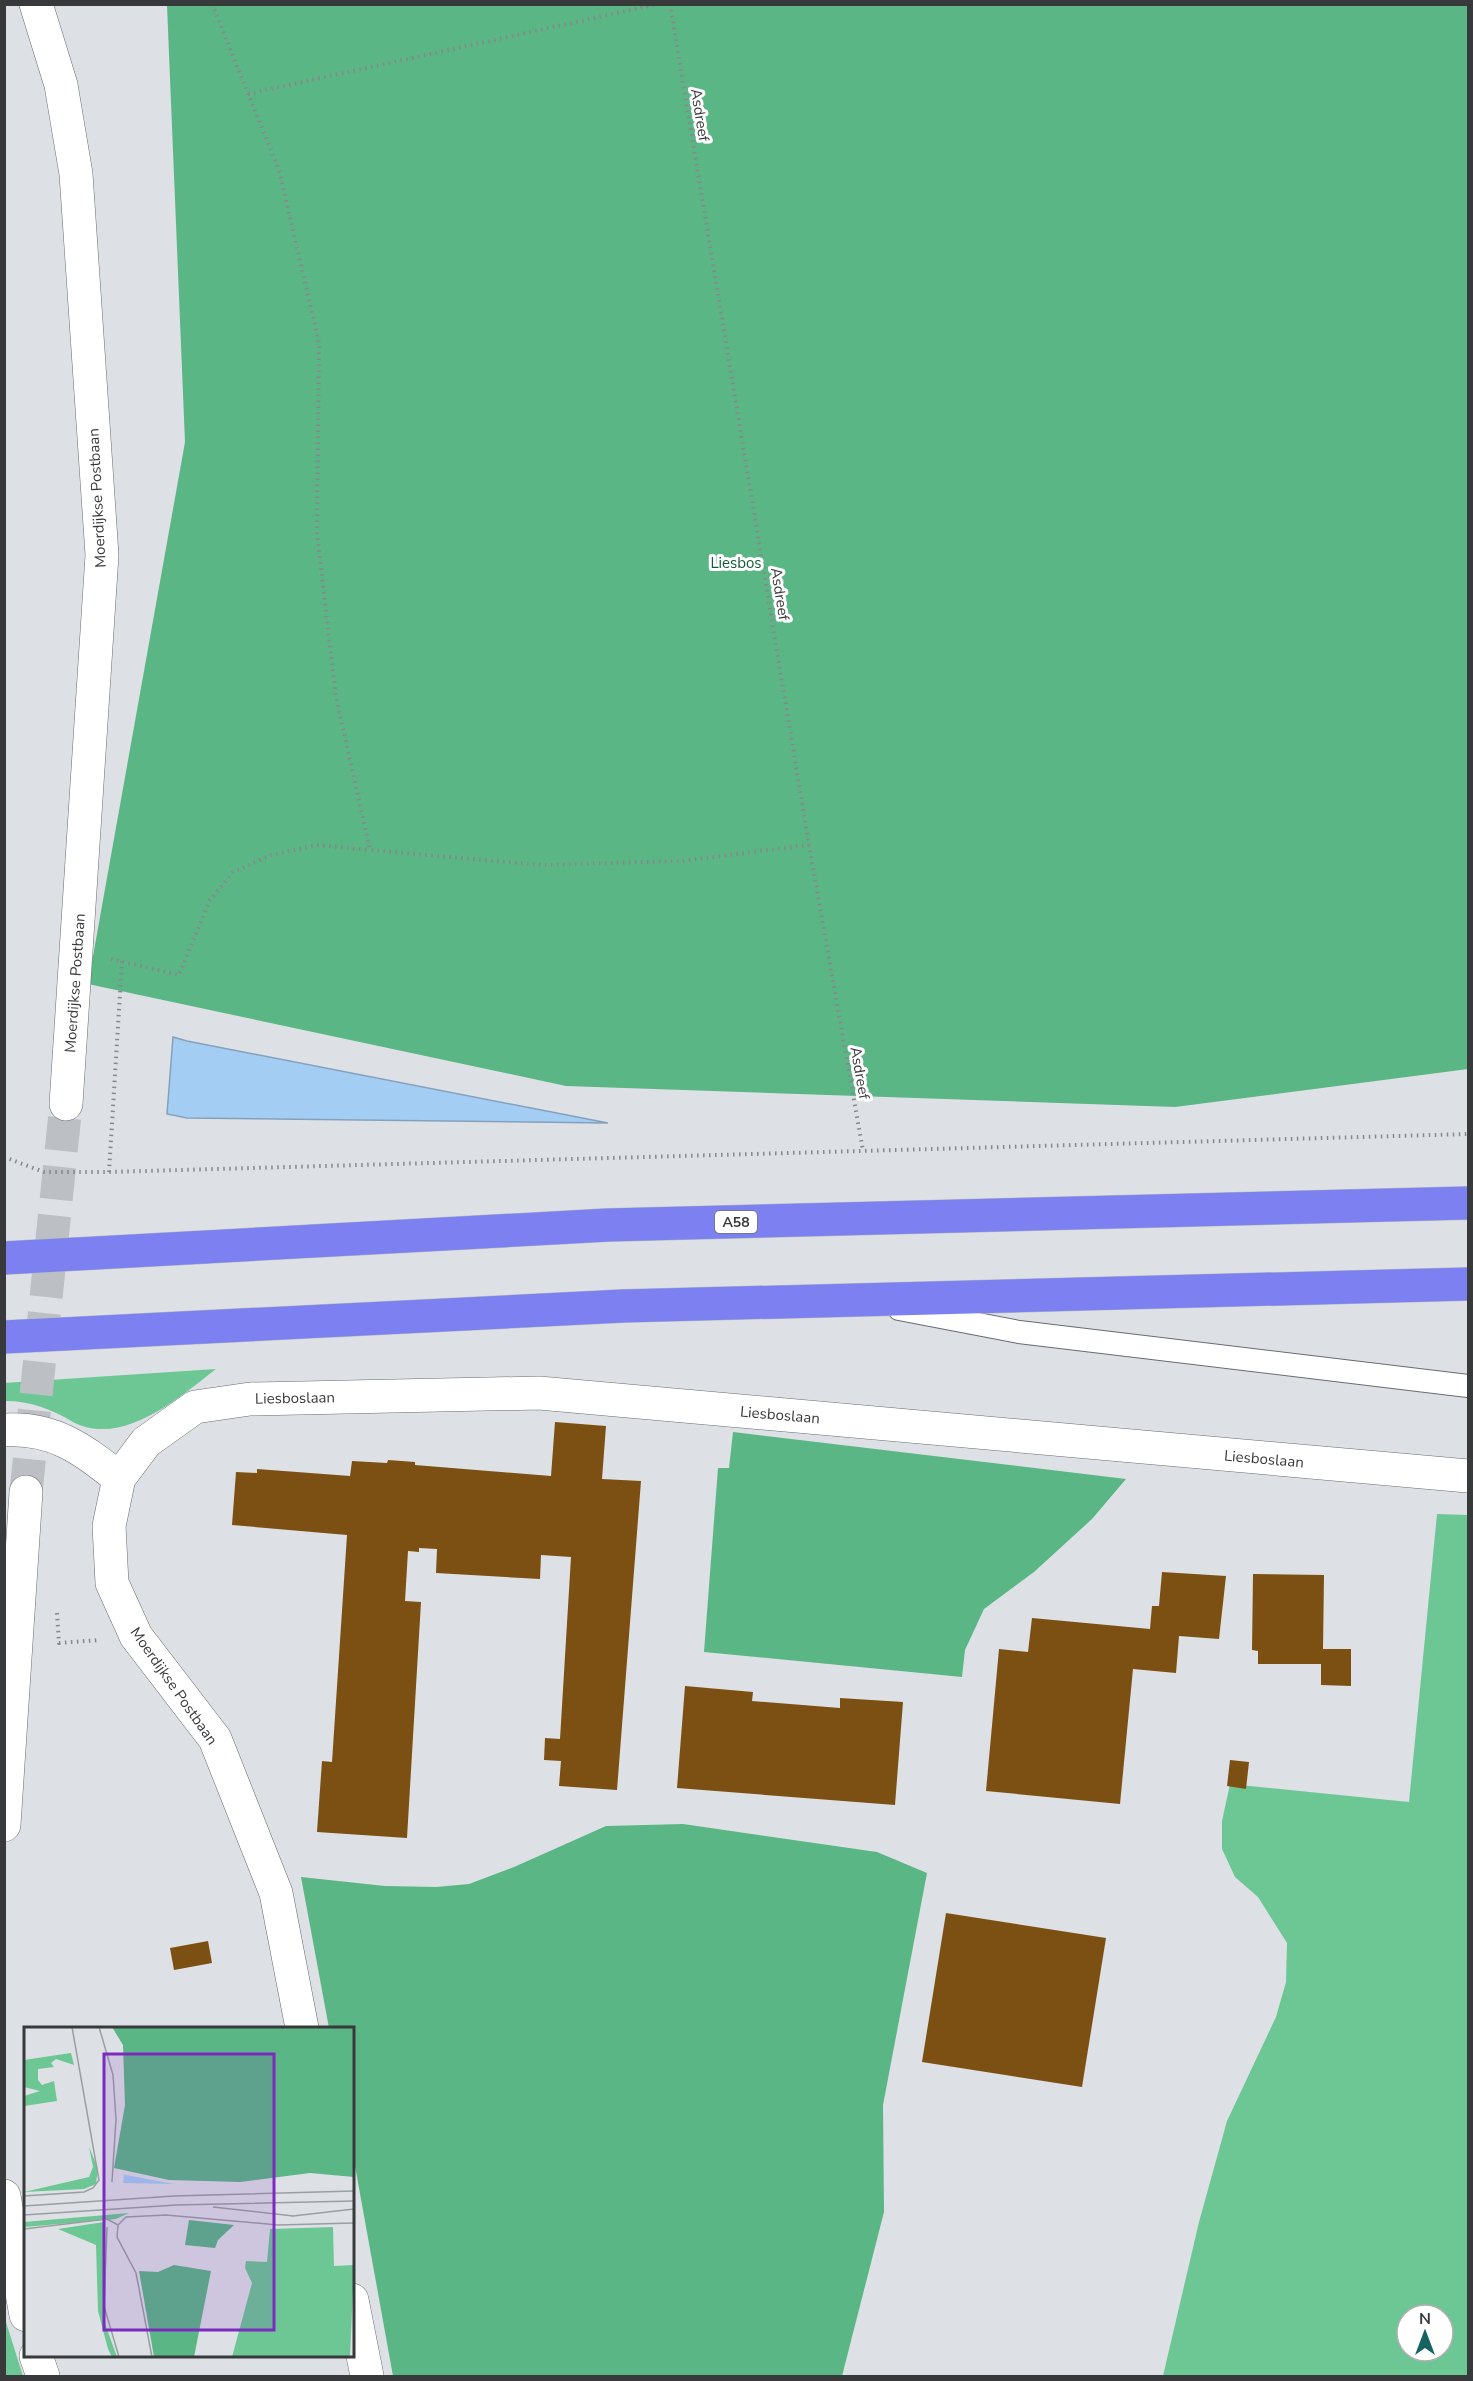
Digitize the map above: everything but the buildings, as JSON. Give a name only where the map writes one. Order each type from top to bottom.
[{"type":"highway","name":"A58","points":[[4,1258],[608,1225],[1468,1203]]},
{"type":"highway","points":[[4,1336],[624,1306],[1468,1284]]},
{"type":"street","name":"Moerdijkse Postbaan","points":[[36,4],[61,85],[76,174],[102,555],[66,1104]]},
{"type":"street","name":"Liesboslaan","points":[[119,1478],[146,1442],[195,1407],[250,1399],[539,1393],[1468,1476]]},
{"type":"street","points":[[15,1429],[75,1444],[119,1478]]},
{"type":"street","name":"Moerdijkse Postbaan","points":[[119,1478],[109,1526],[112,1583],[136,1636],[215,1739],[276,1893],[302,2027]]},
{"type":"street","points":[[4,1825],[26,1492]]},
{"type":"street","points":[[4,2196],[24,2304]]},
{"type":"street","points":[[354,2310],[367,2376]]},
{"type":"street","points":[[37,2357],[43,2376]]},
{"type":"lane","points":[[847,1299],[1019,1332],[1468,1386]]},
{"type":"path","points":[[212,4],[279,170],[319,343],[317,534],[336,697],[370,850]]},
{"type":"path","points":[[248,94],[658,4]]},
{"type":"path","name":"Asdreef","points":[[670,4],[809,845],[863,1151]]},
{"type":"path","points":[[109,1172],[122,961],[179,975],[210,900],[232,872],[271,855],[317,845],[542,865],[680,861],[809,845]]},
{"type":"path","points":[[4,1157],[44,1172],[109,1172],[1468,1134]]},
{"type":"path","points":[[57,1630],[59,1643],[136,1636]]},
{"type":"green space","name":"Liesbos","points":[[167,5],[1468,5],[1468,1069],[1175,1107],[566,1086],[88,984],[185,442]]},
{"type":"green space","points":[[216,1369],[169,1404],[150,1415],[131,1424],[112,1428],[92,1428],[24,1402],[5,1401],[4,1383]]},
{"type":"green space","points":[[733,1432],[1126,1479],[1092,1519],[1034,1572],[984,1609],[965,1650],[962,1677],[704,1652],[718,1468],[729,1468]]},
{"type":"green space","points":[[1437,1514],[1468,1515],[1468,2376],[1163,2376],[1199,2222],[1227,2121],[1276,2017],[1286,1982],[1287,1943],[1258,1897],[1235,1877],[1222,1849],[1222,1821],[1230,1784],[1409,1802]]},
{"type":"green space","points":[[683,1824],[877,1852],[927,1873],[883,2105],[884,2212],[842,2376],[393,2376],[354,2161],[354,2027],[329,2027],[301,1877],[385,1886],[436,1887],[469,1884],[514,1867],[606,1826]]},
{"type":"green space","points":[[5,2319],[23,2376],[5,2376]]},
{"type":"water","points":[[173,1037],[608,1123],[187,1118],[167,1114]]},
{"type":"tunnel","points":[[26,1492],[66,1104]]}]
